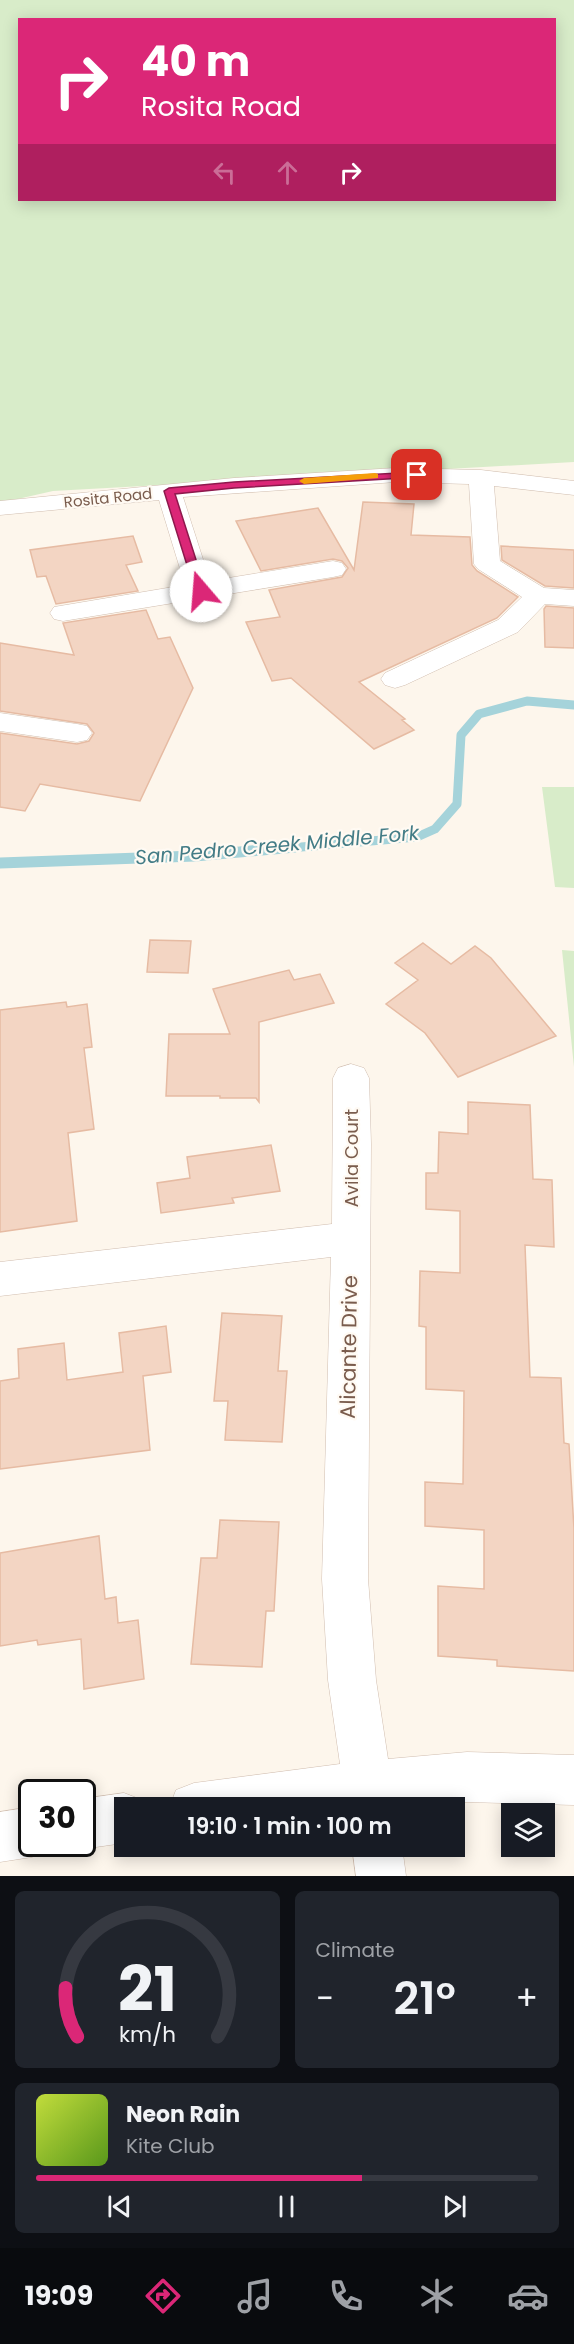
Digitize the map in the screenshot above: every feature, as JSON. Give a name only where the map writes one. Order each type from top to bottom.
[{"type":"street","name":"Rosita Road","points":[[0,508],[169,491],[396,475],[481,477],[574,488]]},
{"type":"street","points":[[481,477],[488,564],[538,596],[574,598]]},
{"type":"street","points":[[169,491],[201,591]]},
{"type":"street","points":[[63,613],[333,569]]},
{"type":"street","points":[[395,680],[508,626],[538,596]]},
{"type":"street","points":[[0,722],[77,734]]},
{"type":"street","name":"Avila Court","points":[[351,1078],[353,1144],[351,1238]]},
{"type":"street","points":[[0,1279],[351,1238]]},
{"type":"street","name":"Alicante Drive","points":[[351,1238],[345,1579],[352,1680],[370,1796]]},
{"type":"street","points":[[370,1796],[467,1777],[574,1780]]},
{"type":"street","points":[[96,1822],[114,1819]]},
{"type":"street","points":[[0,1837],[18,1834]]},
{"type":"street","points":[[378,1857],[381,1876]]},
{"type":"green space","points":[[0,0],[574,0],[574,462],[53,491],[0,503]]},
{"type":"green space","points":[[542,787],[574,787],[574,888],[555,887]]},
{"type":"green space","points":[[562,950],[574,951],[574,1067]]},
{"type":"building","points":[[363,502],[414,504],[411,535],[470,537],[472,565],[477,571],[518,597],[497,618],[359,682],[405,719],[402,720],[414,730],[374,749],[291,678],[272,681],[246,622],[280,617],[269,590],[342,577],[348,568],[342,561],[333,559],[261,571],[236,521],[318,508],[354,570]]},
{"type":"building","points":[[133,536],[142,562],[126,565],[138,591],[56,604],[46,576],[37,577],[30,550]]},
{"type":"building","points":[[501,546],[574,550],[574,588],[545,586],[502,560]]},
{"type":"building","points":[[546,606],[574,608],[574,648],[545,647],[544,609]]},
{"type":"building","points":[[146,610],[158,639],[170,637],[193,688],[140,801],[40,784],[25,811],[0,807],[0,733],[77,744],[89,741],[94,733],[87,724],[0,711],[0,643],[74,655],[63,623]]},
{"type":"building","points":[[150,940],[191,941],[188,973],[147,972]]},
{"type":"building","points":[[423,943],[451,964],[475,946],[491,958],[556,1036],[458,1077],[425,1033],[386,1004],[418,980],[395,963]]},
{"type":"building","points":[[289,970],[294,980],[320,974],[334,1003],[259,1022],[259,1102],[256,1098],[166,1096],[169,1034],[230,1034],[213,989]]},
{"type":"building","points":[[66,1002],[67,1007],[87,1004],[92,1047],[84,1048],[94,1129],[68,1133],[77,1221],[0,1232],[0,1010]]},
{"type":"building","points":[[468,1102],[530,1105],[533,1179],[552,1180],[554,1247],[525,1245],[530,1377],[561,1378],[564,1443],[569,1444],[574,1529],[574,1671],[497,1666],[497,1660],[438,1656],[438,1586],[484,1589],[484,1530],[425,1526],[425,1482],[463,1484],[464,1391],[426,1389],[426,1327],[419,1326],[420,1271],[460,1273],[460,1211],[426,1209],[426,1173],[438,1173],[439,1132],[468,1134]]},
{"type":"building","points":[[271,1145],[280,1191],[232,1198],[234,1203],[161,1213],[157,1183],[190,1178],[187,1157]]},
{"type":"building","points":[[222,1313],[282,1316],[278,1371],[287,1371],[282,1442],[225,1440],[228,1401],[214,1401]]},
{"type":"building","points":[[166,1326],[171,1372],[143,1376],[150,1450],[0,1469],[0,1381],[19,1378],[18,1349],[64,1343],[67,1380],[123,1372],[119,1333]]},
{"type":"building","points":[[220,1520],[279,1522],[274,1611],[266,1611],[262,1667],[191,1664],[201,1558],[217,1558]]},
{"type":"building","points":[[99,1536],[105,1599],[116,1597],[118,1623],[138,1620],[144,1679],[84,1689],[81,1639],[38,1645],[37,1640],[0,1646],[0,1553]]},
{"type":"waterway","name":"San Pedro Creek Middle Fork","points":[[278,849],[417,837],[435,829],[457,804],[461,735],[479,714],[527,701],[574,705]]},
{"type":"waterway","name":"San Pedro Creek Middle Fork","points":[[0,863],[195,856],[295,847]]},
{"type":"slow traffic","points":[[304,481],[375,476]]},
{"type":"route","points":[[201,591],[169,491],[234,485],[417,475]]}]
